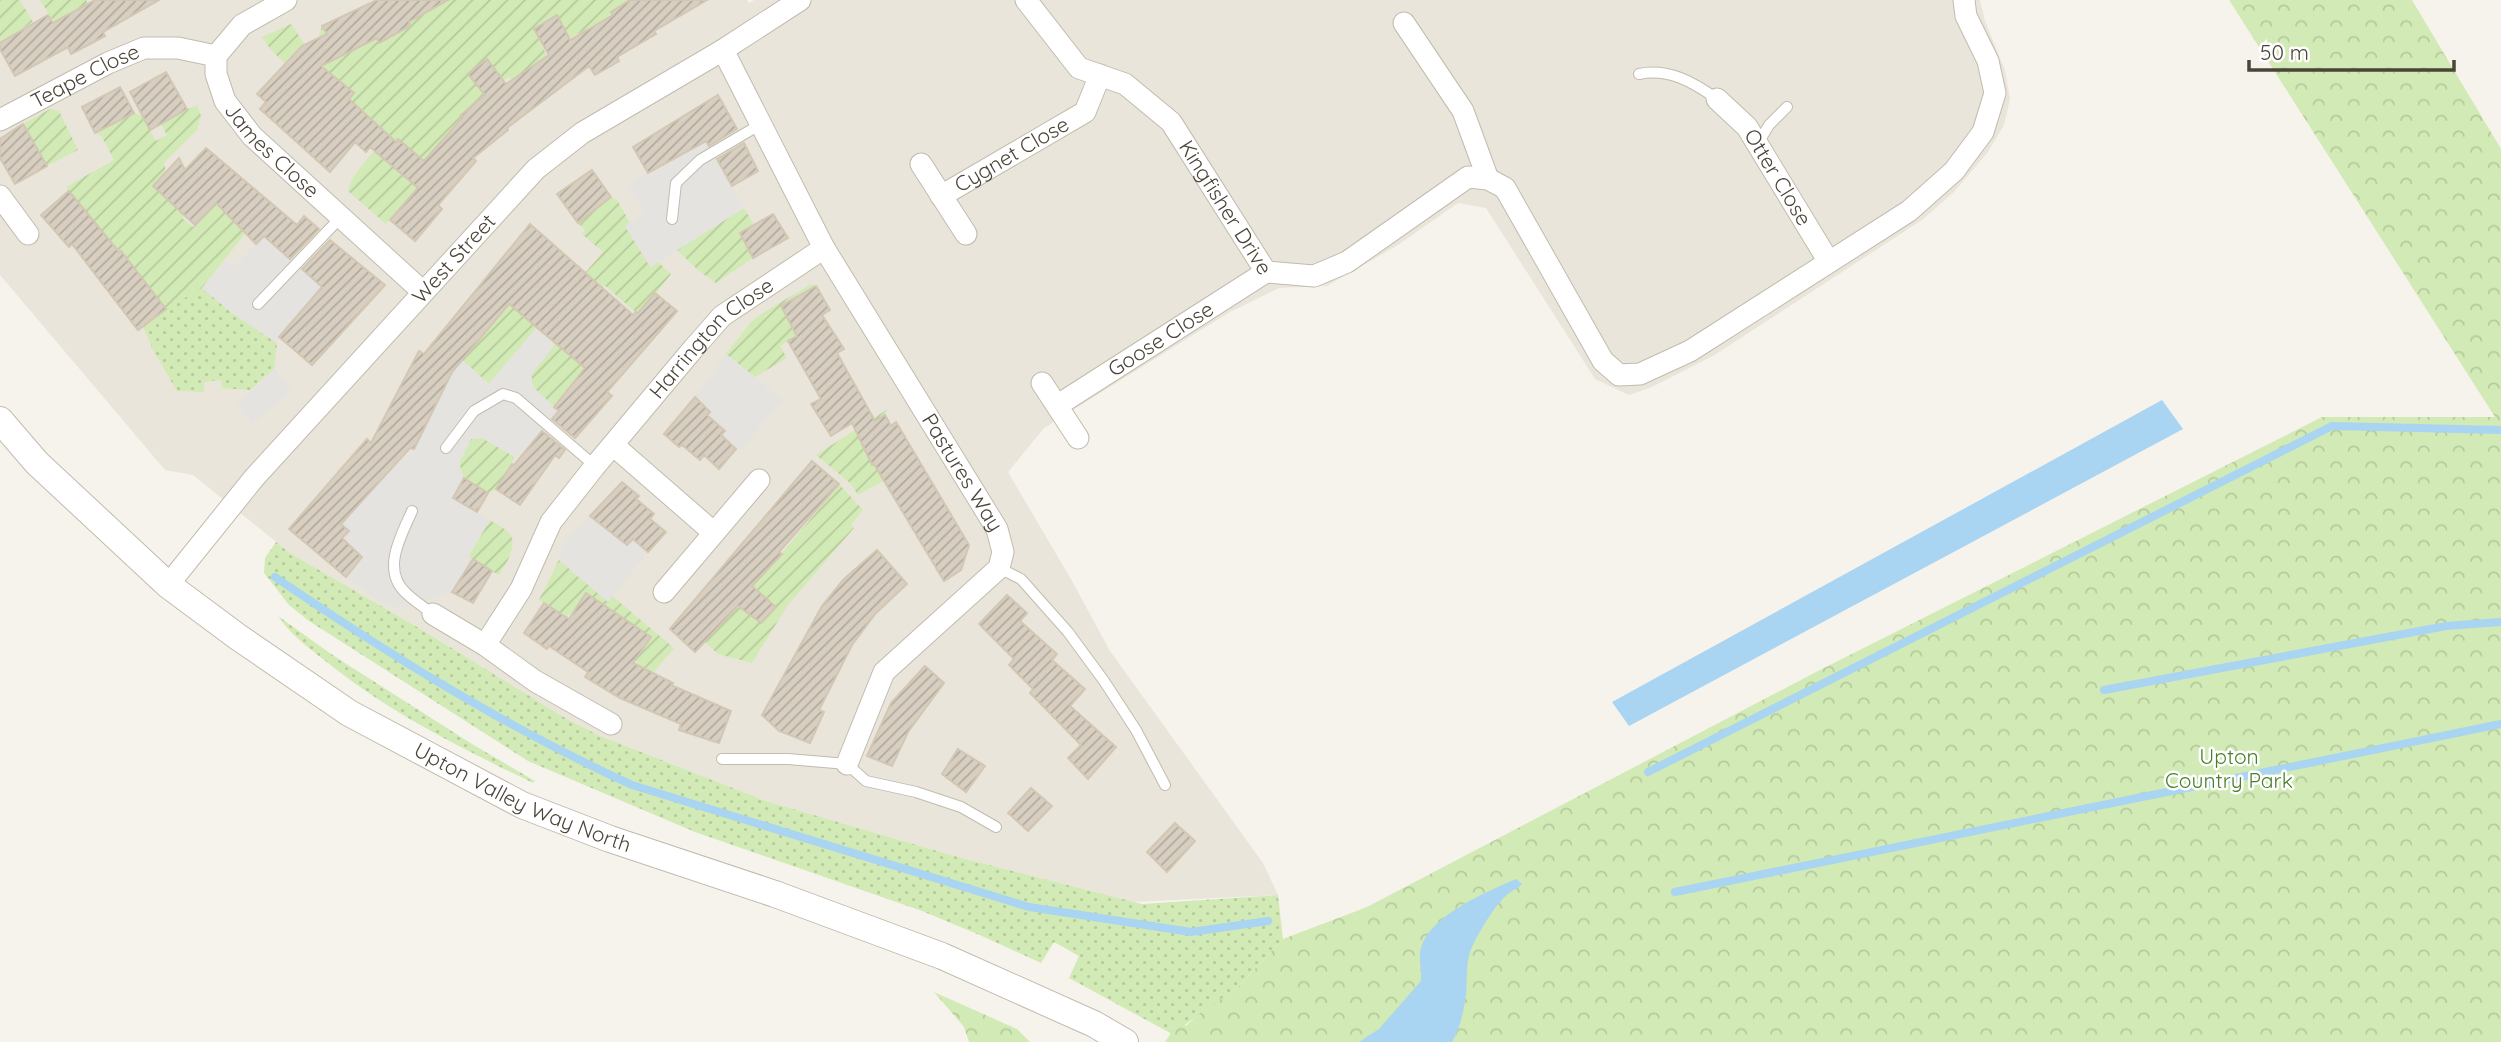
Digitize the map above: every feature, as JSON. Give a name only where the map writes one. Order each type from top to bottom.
[{"type":"street","points":[[216,56],[242,24],[286,0]]},
{"type":"street","name":"West Street","points":[[168,584],[254,478],[536,169],[582,134],[723,50],[800,0]]},
{"type":"street","name":"Kingfisher Drive","points":[[1026,0],[1079,68],[1125,84],[1171,122],[1266,272],[1314,276],[1347,262],[1468,177],[1488,179]]},
{"type":"street","points":[[1404,23],[1463,111],[1488,179],[1505,188],[1603,361],[1619,375],[1640,374],[1690,351],[1909,211],[1954,171],[1983,132],[1995,93],[1988,61],[1966,16],[1964,0]]},
{"type":"street","name":"Teape Close","points":[[3,113],[144,48],[178,48],[216,56]]},
{"type":"street","name":"Pastures Way","points":[[723,50],[824,248],[997,529],[1003,552],[999,568]]},
{"type":"street","name":"James Close","points":[[216,56],[216,74],[225,101],[252,136],[423,292]]},
{"type":"street","name":"Cygnet Close","points":[[941,196],[1086,111],[1100,75]]},
{"type":"street","name":"Otter Close","points":[[1717,99],[1747,127],[1829,261]]},
{"type":"street","name":"Cygnet Close","points":[[921,164],[966,234]]},
{"type":"street","points":[[0,196],[28,234]]},
{"type":"street","name":"Harrington Close","points":[[485,645],[521,589],[551,522],[722,316],[824,248]]},
{"type":"street","name":"Goose Close","points":[[1058,405],[1266,272]]},
{"type":"street","points":[[1042,383],[1078,438]]},
{"type":"street","name":"Upton Valley Way North","points":[[0,420],[37,463],[168,584],[238,637],[349,713],[522,805],[610,839],[775,894],[942,956],[1094,1024],[1125,1042]]},
{"type":"street","points":[[613,445],[713,532]]},
{"type":"street","points":[[664,592],[759,480]]},
{"type":"street","points":[[847,764],[884,672],[999,568]]},
{"type":"street","points":[[433,614],[485,645],[535,681],[611,724]]},
{"type":"lane","points":[[1639,74],[1668,72],[1696,85],[1717,99]]},
{"type":"lane","points":[[1757,145],[1769,125],[1787,107]]},
{"type":"lane","points":[[672,219],[676,183],[700,160],[761,124]]},
{"type":"lane","points":[[258,304],[341,217]]},
{"type":"lane","points":[[446,448],[474,411],[503,394],[516,398],[595,466]]},
{"type":"lane","points":[[412,510],[394,553],[394,573],[404,592],[433,614]]},
{"type":"lane","points":[[999,568],[1021,579],[1068,632],[1136,730],[1165,785]]},
{"type":"lane","points":[[722,759],[788,759],[847,764],[866,781],[916,792],[961,807],[996,827]]},
{"type":"shaded area","points":[[0,0],[747,0],[749,3],[754,0],[1980,0],[1985,21],[2005,70],[2010,99],[2004,125],[1988,152],[1954,192],[1922,220],[1713,356],[1652,387],[1629,395],[1595,379],[1486,208],[1458,203],[1398,245],[1327,286],[1279,288],[1230,312],[1044,428],[1008,472],[1110,651],[1263,863],[1278,895],[1134,902],[958,857],[766,801],[598,735],[290,553],[193,475],[165,470],[0,275]]},
{"type":"shaded area","points":[[706,141],[744,208],[650,267],[625,226],[645,213],[628,184]]},
{"type":"shaded area","points":[[264,235],[322,287],[279,336],[277,343],[232,313],[202,288],[225,261],[235,266]]},
{"type":"shaded area","points":[[537,327],[556,343],[531,375],[533,387],[559,411],[515,457],[482,438],[471,439],[459,463],[464,479],[453,498],[490,520],[468,556],[473,559],[452,592],[407,607],[392,607],[380,602],[346,577],[361,557],[342,538],[349,531],[341,523],[396,463],[414,449],[453,370],[462,360],[489,384]]},
{"type":"shaded area","points":[[726,354],[783,400],[741,450],[736,449],[721,435],[725,431],[707,415],[709,412],[695,397]]},
{"type":"shaded area","points":[[274,369],[293,390],[252,424],[236,407]]},
{"type":"shaded area","points":[[590,516],[627,545],[633,539],[648,552],[608,602],[559,560],[565,541]]},
{"type":"green space","points":[[0,0],[20,0],[33,22],[0,43]]},
{"type":"green space","points":[[40,0],[86,0],[88,4],[54,22]]},
{"type":"green space","points":[[396,0],[410,0],[420,16],[448,0],[630,0],[611,12],[621,30],[601,33],[596,25],[569,38],[556,15],[534,30],[547,56],[512,80],[509,77],[504,80],[487,60],[468,74],[485,95],[462,115],[468,123],[471,157],[446,136],[424,161],[398,139],[383,158],[418,188],[386,224],[348,191],[360,168],[390,135],[375,123],[356,144],[357,139],[337,111],[354,93],[335,77],[319,96],[271,50],[262,37],[291,24],[305,45],[318,39],[322,26],[339,57],[366,44],[350,12],[356,13],[361,9],[379,42],[410,26]]},
{"type":"green space","name":"Upton Country Park","points":[[2229,0],[2412,0],[2501,149],[2501,1042],[1165,1042],[1178,1022],[1186,1026],[1237,988],[1283,939],[1367,907],[1816,672],[2322,417],[2495,417]]},
{"type":"green space","points":[[197,105],[201,116],[197,130],[164,163],[166,172],[153,186],[161,194],[178,177],[201,198],[182,218],[193,227],[214,202],[244,231],[244,235],[202,288],[166,309],[121,251],[103,264],[66,187],[114,160],[102,137],[95,133],[134,113],[142,116],[156,141],[167,135],[153,110],[165,121]]},
{"type":"green space","points":[[50,109],[59,111],[78,150],[47,166],[23,124]]},
{"type":"green space","points":[[611,197],[617,200],[630,223],[625,226],[651,267],[658,262],[671,274],[639,315],[604,285],[563,349],[582,365],[584,371],[554,407],[533,387],[531,375],[556,343],[537,327],[489,384],[462,360],[515,295],[560,251],[586,272],[603,252],[582,234],[585,230],[578,223]]},
{"type":"green space","points":[[744,208],[754,225],[740,234],[753,258],[716,283],[677,250]]},
{"type":"green space","points":[[811,284],[816,286],[781,306],[797,336],[780,346],[787,358],[755,377],[726,354],[751,322]]},
{"type":"green space","points":[[202,288],[232,313],[277,343],[274,369],[250,390],[222,388],[221,380],[204,382],[204,392],[177,391],[153,350],[143,326],[172,304]]},
{"type":"green space","points":[[888,409],[868,441],[862,445],[872,465],[889,456],[899,472],[858,495],[850,483],[816,455]]},
{"type":"green space","points":[[482,438],[515,457],[496,489],[488,493],[464,479],[459,463],[471,439]]},
{"type":"green space","points":[[839,484],[863,510],[851,525],[854,528],[787,606],[752,663],[718,654],[705,642],[735,608],[740,608],[761,623],[776,607],[753,585]]},
{"type":"green space","points":[[490,520],[507,531],[513,543],[499,575],[468,557]]},
{"type":"green space","points":[[276,542],[290,553],[598,735],[766,801],[958,857],[1142,904],[1278,895],[1283,939],[1237,988],[1172,1034],[1069,978],[1079,956],[1054,942],[1041,963],[922,911],[695,832],[528,761],[309,621],[289,605],[264,573],[265,558]]},
{"type":"green space","points":[[559,560],[607,601],[612,596],[674,648],[653,673],[636,664],[636,659],[651,637],[586,594],[567,618],[539,600]]},
{"type":"green space","points":[[278,616],[334,656],[535,781],[533,783],[455,744],[380,701],[303,643]]},
{"type":"green space","points":[[934,992],[1017,1029],[1030,1042],[969,1042],[964,1027]]},
{"type":"water","points":[[2162,400],[2183,429],[1629,726],[1612,702]]},
{"type":"water","points":[[1516,879],[1522,884],[1498,905],[1481,929],[1470,952],[1463,1012],[1452,1042],[1359,1042],[1379,1029],[1421,981],[1421,948],[1426,936],[1436,925],[1461,906]]},
{"type":"building","points":[[95,0],[159,0],[103,32],[105,36],[71,54],[68,47],[15,76],[0,49],[0,43],[48,15],[53,23]]},
{"type":"building","points":[[377,0],[448,0],[379,43],[377,38],[321,66],[354,93],[349,99],[396,142],[398,139],[424,161],[463,117],[461,115],[485,95],[468,74],[487,59],[506,84],[549,55],[534,29],[557,15],[570,40],[613,15],[611,12],[630,0],[707,0],[654,31],[656,34],[617,57],[619,61],[595,75],[589,66],[507,128],[508,130],[473,158],[476,161],[438,205],[442,209],[415,241],[390,220],[418,188],[370,147],[366,152],[355,142],[330,172],[260,109],[266,102],[257,94],[302,46],[327,34],[322,26]]},
{"type":"building","points":[[166,72],[187,109],[150,130],[130,92]]},
{"type":"building","points":[[120,87],[134,113],[95,133],[82,107]]},
{"type":"building","points":[[718,95],[737,129],[709,146],[706,141],[648,173],[633,147]]},
{"type":"building","points":[[23,124],[47,166],[15,184],[0,158],[0,139]]},
{"type":"building","points":[[744,143],[758,171],[732,186],[717,159]]},
{"type":"building","points":[[206,148],[297,225],[304,216],[319,229],[290,259],[264,236],[256,244],[216,203],[195,225],[153,186],[179,158],[185,170]]},
{"type":"building","points":[[592,170],[611,197],[578,223],[557,194]]},
{"type":"building","points":[[69,191],[166,309],[138,330],[72,244],[69,247],[41,215]]},
{"type":"building","points":[[773,214],[788,238],[753,258],[740,233]]},
{"type":"building","points":[[530,224],[633,315],[638,313],[655,293],[677,311],[607,392],[612,396],[575,438],[552,419],[559,411],[554,407],[585,368],[509,304],[452,372],[414,449],[410,448],[341,524],[349,531],[342,538],[362,557],[346,577],[289,529],[367,439],[371,443],[419,351],[424,354]]},
{"type":"building","points":[[330,240],[385,285],[312,365],[279,337],[322,287],[302,269]]},
{"type":"building","points":[[816,286],[830,310],[822,315],[844,349],[837,353],[875,421],[885,415],[891,426],[896,422],[969,545],[961,570],[944,581],[874,464],[872,465],[852,423],[831,436],[811,404],[821,399],[788,341],[797,336],[781,306]]},
{"type":"building","points":[[695,397],[710,412],[707,415],[725,431],[721,435],[736,449],[719,469],[704,455],[700,460],[664,434]]},
{"type":"building","points":[[542,431],[565,450],[559,458],[555,455],[520,505],[496,489],[512,464],[514,465]]},
{"type":"building","points":[[812,461],[839,484],[752,586],[776,607],[761,623],[738,606],[695,652],[670,629]]},
{"type":"building","points":[[464,478],[488,493],[477,512],[453,498]]},
{"type":"building","points":[[622,482],[639,496],[636,499],[654,514],[650,519],[666,532],[648,552],[633,539],[627,545],[590,516]]},
{"type":"building","points":[[877,550],[907,584],[876,613],[852,645],[819,710],[824,712],[810,743],[779,731],[762,715],[822,606],[843,580]]},
{"type":"building","points":[[473,559],[492,571],[473,603],[452,592]]},
{"type":"building","points":[[586,593],[651,637],[633,663],[673,683],[671,685],[731,711],[719,743],[679,730],[681,724],[620,698],[585,677],[588,672],[524,633],[544,603],[569,619]]},
{"type":"building","points":[[1007,595],[1027,613],[1020,621],[1057,654],[1052,660],[1085,689],[1070,706],[1116,747],[1088,779],[1068,758],[1081,745],[1030,693],[1033,689],[1009,665],[1014,659],[979,624]]},
{"type":"building","points":[[925,666],[944,683],[908,732],[892,766],[867,756],[891,703]]},
{"type":"building","points":[[958,749],[985,766],[966,792],[942,774]]},
{"type":"building","points":[[1031,788],[1052,806],[1028,831],[1008,813]]},
{"type":"building","points":[[1175,823],[1195,841],[1167,872],[1147,852]]},
{"type":"waterway","points":[[1648,772],[2332,426],[2501,430]]},
{"type":"waterway","points":[[275,577],[449,688],[539,739],[632,785],[1029,907],[1191,932],[1268,921]]},
{"type":"waterway","points":[[2104,690],[2446,626],[2501,622]]},
{"type":"waterway","points":[[1675,892],[2501,724]]}]
